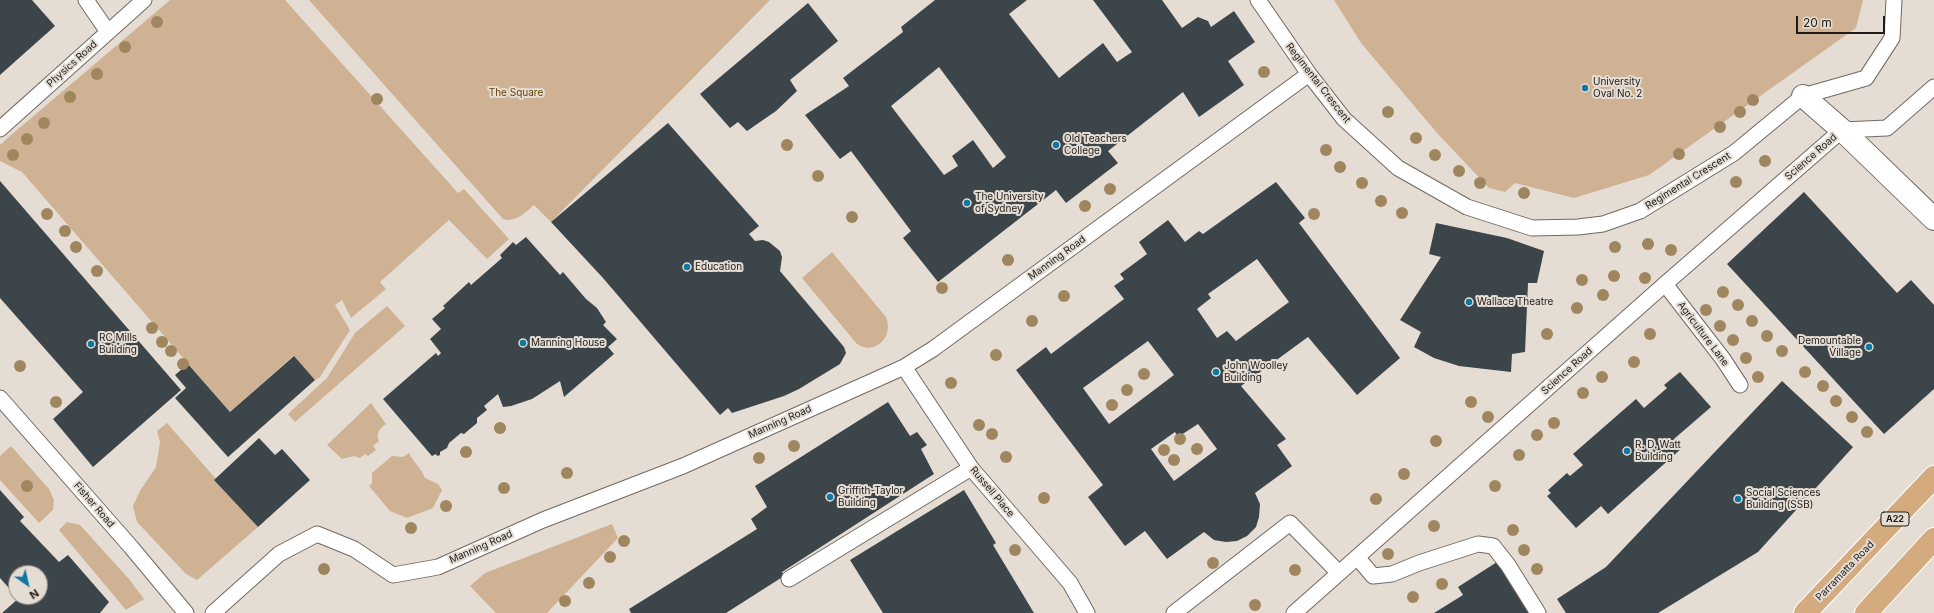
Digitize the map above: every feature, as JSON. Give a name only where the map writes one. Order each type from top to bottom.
[{"type":"highway","name":"Parramatta Road","points":[[1805,613],[1934,477]]},
{"type":"highway","points":[[1866,613],[1934,540]]},
{"type":"street","points":[[1803,96],[1842,130],[1934,219]]},
{"type":"lane","points":[[86,0],[108,32]]},
{"type":"lane","name":"Physics Road","points":[[0,129],[144,0]]},
{"type":"lane","name":"Regimental Crescent","points":[[1258,0],[1309,74],[1344,119],[1398,168],[1467,207],[1532,228],[1578,227],[1603,224],[1640,211],[1734,153],[1803,96],[1866,78],[1892,38],[1894,0]]},
{"type":"lane","name":"Manning Road","points":[[213,613],[280,554],[318,534],[354,549],[393,575],[438,567],[543,520],[683,466],[904,367],[933,349],[1309,74]]},
{"type":"lane","points":[[1842,130],[1887,128],[1934,87]]},
{"type":"lane","name":"Science Road","points":[[1294,613],[1665,284],[1842,130]]},
{"type":"lane","name":"Agriculture Lane","points":[[1665,284],[1723,359],[1740,385]]},
{"type":"lane","name":"Russell Place","points":[[904,367],[971,468],[1070,583],[1087,613]]},
{"type":"lane","name":"Fisher Road","points":[[0,398],[131,546],[186,613]]},
{"type":"lane","points":[[789,578],[971,468]]},
{"type":"lane","points":[[1174,613],[1290,523],[1339,573]]},
{"type":"lane","points":[[1357,557],[1373,576],[1392,574],[1419,563],[1478,544],[1493,546],[1508,565],[1538,613]]},
{"type":"green space","points":[[170,0],[285,0],[458,193],[464,189],[509,239],[487,259],[449,220],[380,282],[386,289],[351,318],[342,300],[335,305],[350,330],[320,377],[315,380],[293,356],[230,412],[22,172],[0,161],[0,145]]},
{"type":"green space","name":"The Square","points":[[309,0],[770,0],[551,222],[534,205],[523,214],[512,220],[503,219]]},
{"type":"green space","name":"University Oval No. 2","points":[[1334,0],[1863,0],[1856,28],[1649,175],[1574,198],[1515,183],[1505,192],[1489,188],[1437,133],[1361,43]]},
{"type":"green space","points":[[832,252],[886,317],[888,331],[882,342],[877,346],[871,348],[857,344],[802,278]]},
{"type":"green space","points":[[387,306],[405,326],[295,422],[288,414],[327,378],[355,333]]},
{"type":"green space","points":[[371,403],[386,424],[378,433],[379,441],[373,446],[376,450],[368,456],[365,454],[360,458],[354,456],[342,459],[327,445]]},
{"type":"green space","points":[[167,423],[258,527],[197,580],[186,574],[137,522],[133,506],[140,491],[156,467],[160,442],[157,431]]},
{"type":"green space","points":[[11,446],[49,489],[54,500],[53,510],[39,523],[0,480],[0,456]]},
{"type":"green space","points":[[409,453],[422,471],[425,478],[438,484],[442,490],[433,508],[407,518],[390,511],[369,486],[372,483],[372,473],[392,456],[403,457]]},
{"type":"green space","points":[[67,522],[80,525],[129,579],[144,599],[126,610],[59,530]]},
{"type":"green space","points":[[612,524],[618,538],[547,613],[496,613],[470,586],[485,573]]},
{"type":"building","points":[[0,0],[32,0],[55,26],[0,75]]},
{"type":"building","name":"Old Teachers College","points":[[935,0],[1027,0],[1009,14],[1059,78],[1103,43],[1117,62],[1132,52],[1093,0],[1162,0],[1182,28],[1198,17],[1208,21],[1211,27],[1234,11],[1255,42],[1228,61],[1244,85],[1199,117],[1183,92],[1108,151],[1118,163],[1066,203],[1056,190],[938,282],[903,238],[911,231],[851,151],[840,159],[805,115],[849,86],[843,78],[903,32],[901,27]],"holes":[[[939,67],[1006,157],[993,168],[973,140],[952,156],[958,166],[944,175],[891,106]]]},
{"type":"building","points":[[808,3],[838,41],[790,80],[797,91],[776,111],[747,131],[738,122],[730,128],[700,94]]},
{"type":"building","name":"Education","points":[[668,123],[759,226],[749,234],[755,241],[763,240],[769,242],[780,251],[782,257],[780,271],[844,347],[846,353],[840,364],[799,389],[784,396],[732,413],[728,408],[720,415],[603,278],[551,222]]},
{"type":"building","name":"RC Mills Building","points":[[0,181],[181,390],[93,467],[53,419],[83,392],[0,298]]},
{"type":"building","name":"John Woolley Building","points":[[1276,182],[1305,218],[1299,223],[1400,358],[1357,395],[1308,337],[1241,386],[1286,439],[1277,445],[1292,466],[1255,493],[1260,504],[1259,517],[1256,527],[1247,536],[1237,541],[1226,542],[1214,540],[1204,532],[1167,559],[1145,531],[1125,546],[1088,497],[1103,485],[1016,370],[1046,347],[1051,354],[1124,299],[1114,286],[1124,279],[1120,274],[1147,254],[1139,242],[1168,220],[1185,242],[1199,231],[1203,234]],"holes":[[[1257,259],[1289,302],[1236,341],[1227,331],[1217,338],[1197,309],[1211,298],[1208,294]],[[1148,341],[1174,375],[1109,424],[1083,388]],[[1198,424],[1217,449],[1174,481],[1151,449],[1175,432],[1178,437]]]},
{"type":"building","name":"Demountable Village","points":[[1804,192],[1897,293],[1911,280],[1934,305],[1934,389],[1884,434],[1727,264]]},
{"type":"building","name":"Wallace Theatre","points":[[1436,223],[1507,238],[1544,251],[1537,283],[1528,283],[1525,352],[1512,354],[1511,372],[1459,366],[1434,358],[1414,347],[1421,332],[1400,320],[1441,257],[1429,254]]},
{"type":"building","name":"Manning House","points":[[526,237],[560,275],[563,272],[586,299],[597,308],[606,322],[603,325],[617,339],[608,347],[614,354],[564,397],[560,381],[532,399],[511,406],[503,407],[498,394],[484,406],[487,410],[477,418],[477,423],[464,434],[461,433],[449,443],[447,448],[440,452],[440,455],[437,456],[436,454],[432,456],[383,399],[436,353],[438,356],[441,353],[430,339],[441,329],[432,319],[445,308],[443,306],[469,282],[471,285],[502,258],[500,255],[513,242],[516,245]]},
{"type":"building","points":[[294,356],[315,380],[228,457],[175,398],[186,388],[175,375],[188,364],[230,412]]},
{"type":"building","name":"R. D. Watt Building","points":[[1680,372],[1711,407],[1674,439],[1682,448],[1608,514],[1601,506],[1576,528],[1547,496],[1551,493],[1548,490],[1567,473],[1570,476],[1583,465],[1573,454],[1636,399],[1644,408],[1667,388],[1664,385]]},
{"type":"building","name":"Social Sciences Building (SSB)","points":[[1782,381],[1853,447],[1758,552],[1658,613],[1566,613],[1557,599],[1606,567]]},
{"type":"building","name":"Griffith-Taylor Building","points":[[888,402],[910,436],[917,432],[927,445],[921,449],[934,474],[782,572],[784,576],[726,613],[631,613],[629,609],[757,529],[751,519],[767,507],[755,486]]},
{"type":"building","points":[[259,438],[275,455],[282,449],[310,480],[258,527],[214,480]]},
{"type":"building","points":[[0,490],[24,517],[20,521],[59,562],[68,555],[109,602],[100,613],[2,613],[11,605],[48,605],[48,565],[8,565],[8,587],[0,578]]},
{"type":"building","points":[[964,490],[996,543],[993,545],[1034,613],[883,613],[850,560]]},
{"type":"building","points":[[1497,562],[1529,613],[1434,613],[1463,595],[1458,587]]},
{"type":"place","name":"University Oval No. 2","points":[[1585,88]]},
{"type":"place","name":"Old Teachers College","points":[[1056,145]]},
{"type":"place","name":"The University of Sydney","points":[[967,203]]},
{"type":"place","name":"Education","points":[[687,267]]},
{"type":"place","name":"Wallace Theatre","points":[[1469,302]]},
{"type":"place","name":"Manning House","points":[[523,343]]},
{"type":"place","name":"RC Mills Building","points":[[91,344]]},
{"type":"place","name":"Demountable Village","points":[[1869,347]]},
{"type":"place","name":"John Woolley Building","points":[[1216,372]]},
{"type":"place","name":"R. D. Watt Building","points":[[1627,451]]},
{"type":"place","name":"Griffith-Taylor Building","points":[[830,497]]},
{"type":"place","name":"Social Sciences Building (SSB)","points":[[1738,499]]}]
